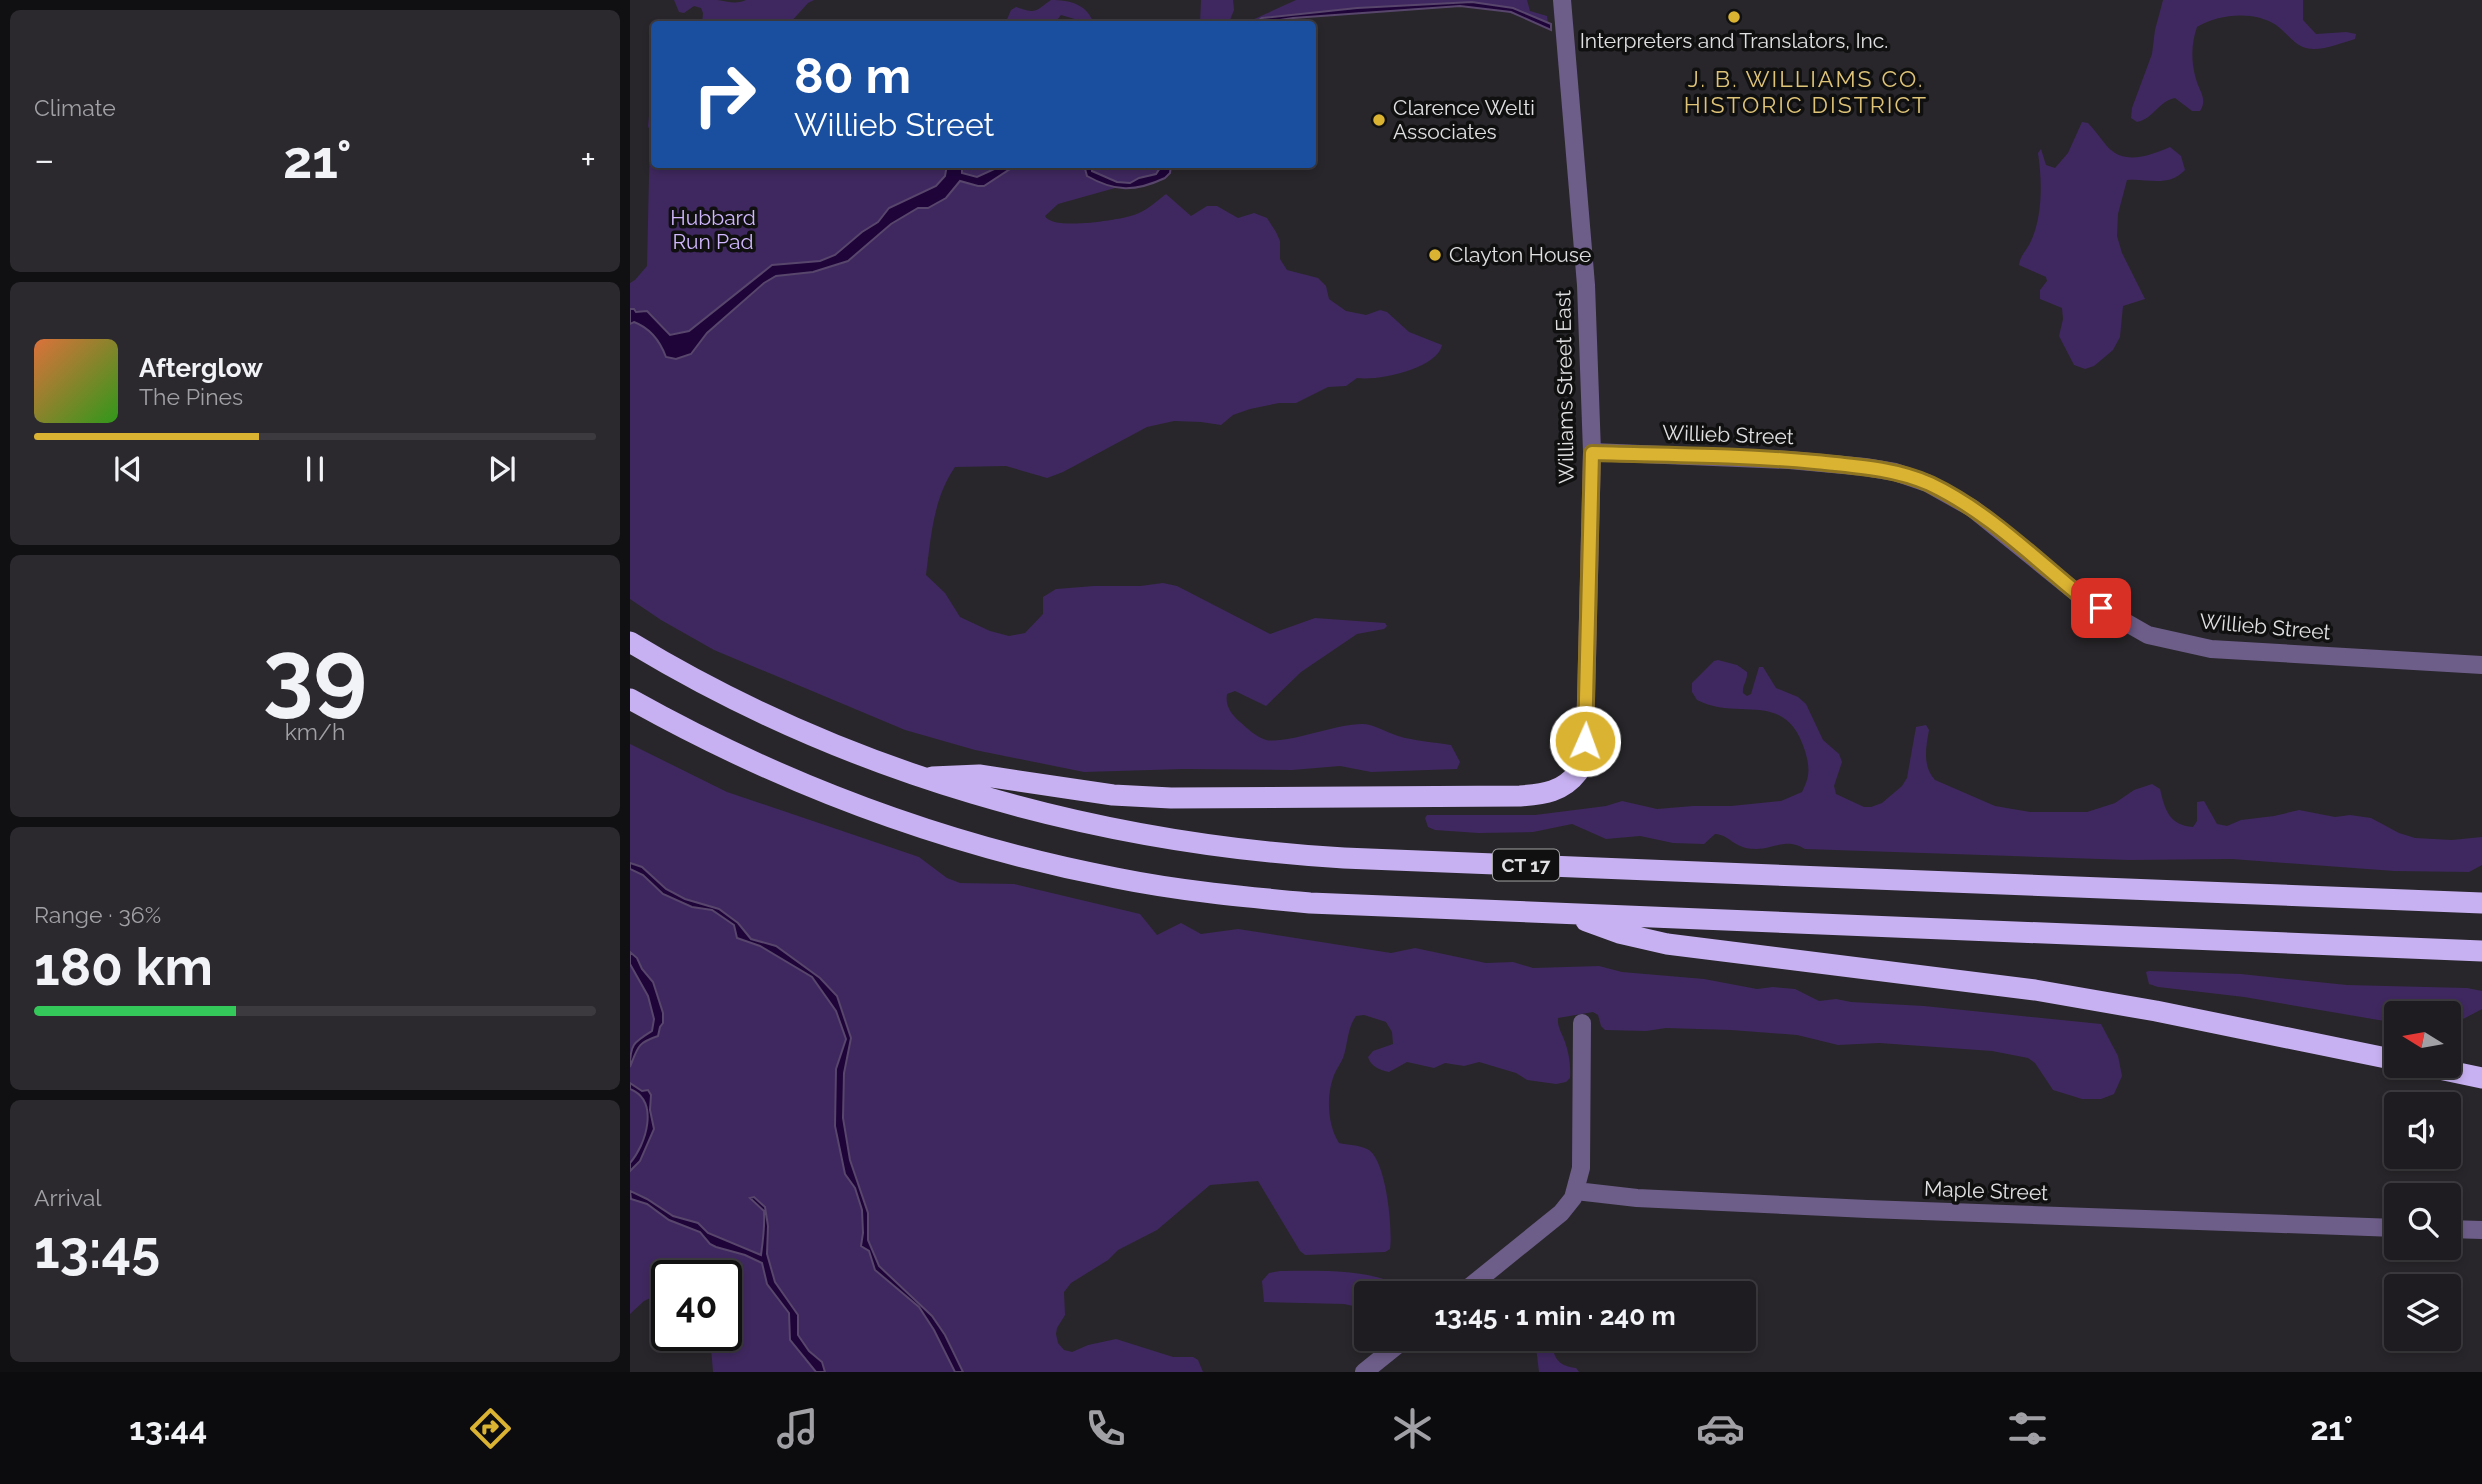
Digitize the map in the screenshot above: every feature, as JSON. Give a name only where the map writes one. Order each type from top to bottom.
[{"type":"highway","name":"CT 17","points":[[630,642],[752,708],[924,778],[987,798],[1099,826],[1196,844],[1295,855],[2472,902]]},
{"type":"highway","name":"CT 17","points":[[630,699],[733,754],[830,795],[945,836],[1051,864],[1154,885],[1310,903],[2482,951]]},
{"type":"highway","points":[[924,778],[979,775],[1113,794],[1229,799],[1535,795],[1557,790],[1572,780],[1578,772]]},
{"type":"highway","points":[[1571,914],[1619,933],[1667,944],[2035,990],[2156,1011],[2384,1058]]},
{"type":"highway","points":[[2461,1073],[2482,1077]]},
{"type":"street","name":"Williams Street East","points":[[1562,0],[1586,285],[1592,453],[1585,741],[1578,772]]},
{"type":"street","name":"Willieb Street","points":[[1592,453],[1789,460],[1895,472],[1927,483],[1972,508],[2083,598],[2148,635],[2211,649],[2482,665]]},
{"type":"street","points":[[1477,1281],[1561,1213],[1576,1191],[1582,1160],[1582,1023]]},
{"type":"street","name":"Maple Street","points":[[1576,1191],[1637,1198],[1867,1209],[2384,1228]]},
{"type":"street","points":[[2461,1229],[2482,1230]]},
{"type":"street","points":[[1364,1372],[1390,1351]]},
{"type":"green space","points":[[674,0],[814,0],[792,21],[702,21],[701,8],[694,6],[684,13],[679,12]]},
{"type":"green space","points":[[1051,0],[1077,4],[1093,21],[1078,21],[1061,15],[1056,21],[1006,21],[1011,10],[1016,7],[1035,11]]},
{"type":"green space","points":[[1201,0],[1233,0],[1231,21],[1200,21]]},
{"type":"green space","points":[[1296,0],[1527,0],[1530,11],[1547,16],[1548,25],[1475,2],[1293,18],[1288,21],[1250,21]]},
{"type":"green space","points":[[2163,0],[2303,0],[2303,20],[2316,34],[2356,34],[2355,39],[2312,49],[2302,47],[2267,20],[2247,16],[2215,19],[2197,27],[2195,33],[2194,73],[2203,99],[2200,111],[2192,111],[2175,98],[2137,122],[2131,118],[2132,108],[2152,54]]},
{"type":"green space","name":"Hubbard Run Pad","points":[[650,106],[651,168],[1160,168],[1156,174],[1058,204],[1045,216],[1060,223],[1072,224],[1126,217],[1151,206],[1166,194],[1191,216],[1207,206],[1217,206],[1238,218],[1254,213],[1267,218],[1276,232],[1280,241],[1280,259],[1287,270],[1318,278],[1326,286],[1329,299],[1346,311],[1366,315],[1380,310],[1387,312],[1409,332],[1442,345],[1430,361],[1406,372],[1357,378],[1346,386],[1328,387],[1296,403],[1279,403],[1250,409],[1233,415],[1221,425],[1174,421],[1147,427],[1047,478],[1006,466],[955,467],[937,505],[926,575],[945,593],[960,617],[990,631],[1009,636],[1025,633],[1043,614],[1043,597],[1056,589],[1163,583],[1177,586],[1270,634],[1315,618],[1385,623],[1387,626],[1384,629],[1357,634],[1301,672],[1266,706],[1235,691],[1227,694],[1229,709],[1249,730],[1266,740],[1286,739],[1362,724],[1404,738],[1451,745],[1460,762],[1457,769],[1371,772],[1340,766],[1292,770],[1084,772],[975,750],[905,730],[714,650],[630,599],[630,324],[634,322],[650,331],[666,357],[676,359],[691,354],[707,333],[762,284],[742,289],[689,331],[670,335],[651,314],[630,309],[630,283],[647,266]]},
{"type":"green space","points":[[2082,122],[2088,123],[2106,145],[2120,155],[2145,156],[2170,147],[2181,156],[2185,170],[2164,181],[2127,180],[2118,214],[2117,236],[2122,253],[2145,299],[2123,306],[2120,337],[2113,350],[2094,366],[2085,369],[2074,365],[2059,336],[2063,319],[2062,308],[2040,299],[2040,290],[2047,281],[2046,277],[2019,265],[2035,231],[2040,209],[2038,153],[2041,149],[2046,165],[2055,168],[2068,153]]},
{"type":"green space","points":[[1718,660],[1737,665],[1747,672],[1743,693],[1747,696],[1751,694],[1759,667],[1763,667],[1776,688],[1798,697],[1806,704],[1823,740],[1839,754],[1842,762],[1834,786],[1836,794],[1864,807],[1882,803],[1902,786],[1907,778],[1916,727],[1926,725],[1929,730],[1927,763],[1935,780],[1995,806],[2030,812],[2087,812],[2115,803],[2134,790],[2152,784],[2160,789],[2169,815],[2185,826],[2193,827],[2197,821],[2197,802],[2204,801],[2217,824],[2227,826],[2241,820],[2299,810],[2335,817],[2350,815],[2371,818],[2415,838],[2452,840],[2482,837],[2482,865],[2469,872],[2394,871],[2232,859],[2129,860],[1805,849],[1792,844],[1756,849],[1742,847],[1715,834],[1704,844],[1673,843],[1640,836],[1606,839],[1572,824],[1533,832],[1478,833],[1435,830],[1428,827],[1425,818],[1427,815],[1535,815],[1606,806],[1622,801],[1657,809],[1731,806],[1781,801],[1802,792],[1808,776],[1807,757],[1797,732],[1786,720],[1774,713],[1713,706],[1697,700],[1692,692],[1692,683]]},
{"type":"green space","points":[[630,744],[727,792],[919,857],[947,878],[960,883],[1014,884],[1140,914],[1157,935],[1181,923],[1201,934],[1238,929],[1391,953],[1415,948],[1486,963],[1513,962],[1533,968],[1599,966],[1622,972],[1704,979],[1757,989],[1795,989],[1819,1001],[1836,999],[1924,1006],[2101,1024],[2118,1056],[2122,1076],[2114,1094],[2101,1099],[2082,1099],[2053,1090],[2035,1063],[2028,1058],[1992,1051],[1879,1043],[1838,1045],[1797,1035],[1731,1030],[1605,1030],[1598,1015],[1593,1012],[1558,1018],[1569,1060],[1570,1078],[1566,1082],[1556,1084],[1527,1080],[1516,1073],[1479,1062],[1464,1066],[1445,1063],[1434,1068],[1407,1062],[1389,1072],[1374,1066],[1368,1057],[1373,1051],[1393,1044],[1392,1032],[1386,1022],[1364,1015],[1356,1016],[1331,1086],[1330,1120],[1339,1143],[1367,1149],[1379,1165],[1387,1194],[1390,1249],[1385,1252],[1305,1255],[1258,1181],[1210,1185],[1157,1230],[1118,1250],[1108,1260],[1071,1283],[1064,1292],[1065,1315],[1056,1334],[1058,1343],[1064,1350],[1072,1352],[1088,1345],[1116,1339],[1173,1357],[1193,1357],[1198,1360],[1203,1372],[713,1372],[711,1351],[742,1351],[742,1260],[651,1260],[651,1298],[630,1314]]},
{"type":"green space","points":[[2146,972],[2241,974],[2347,985],[2467,988],[2482,991],[2482,1009],[2461,1020],[2461,1001],[2384,1001],[2384,1021],[2244,997],[2158,987],[2149,984]]},
{"type":"green space","points":[[1334,1271],[1374,1276],[1387,1281],[1354,1281],[1354,1306],[1264,1302],[1262,1281],[1269,1273]]},
{"type":"green space","points":[[1536,1351],[1553,1351],[1560,1363],[1576,1368],[1579,1372],[1539,1372]]},
{"type":"shaded area","points":[[1472,2],[1513,8],[1551,24],[1551,30],[1511,12],[1460,6],[1258,21],[1262,18],[1357,8]]},
{"type":"shaded area","points":[[946,168],[962,168],[962,173],[977,177],[996,168],[1011,168],[984,186],[960,181],[946,198],[928,208],[918,208],[891,224],[848,261],[813,272],[776,276],[764,283],[707,333],[691,354],[676,359],[666,357],[650,331],[634,322],[630,324],[630,309],[634,309],[636,312],[647,311],[670,335],[689,331],[772,265],[820,261],[835,255],[878,222],[889,208],[936,186],[945,176]]},
{"type":"shaded area","points":[[1085,168],[1092,168],[1092,171],[1117,182],[1130,183],[1156,174],[1160,168],[1171,168],[1165,178],[1135,188],[1107,185],[1087,176]]},
{"type":"shaded area","points":[[630,863],[642,867],[666,889],[685,899],[719,909],[738,923],[751,939],[776,946],[820,978],[837,996],[851,1038],[844,1073],[843,1118],[850,1160],[868,1213],[868,1240],[879,1266],[932,1316],[945,1335],[963,1372],[955,1372],[919,1307],[875,1270],[869,1251],[861,1246],[862,1210],[855,1188],[845,1174],[835,1126],[836,1069],[846,1039],[836,1011],[812,977],[760,946],[737,938],[734,925],[712,910],[692,907],[663,894],[643,875],[630,869]]},
{"type":"shaded area","points":[[630,952],[653,982],[663,1013],[663,1023],[658,1036],[639,1047],[630,1067],[632,1048],[652,1031],[654,1019],[648,996],[630,964]]},
{"type":"shaded area","points":[[630,1083],[642,1091],[648,1090],[651,1095],[650,1110],[654,1129],[640,1161],[630,1171],[630,1163],[645,1135],[647,1113],[645,1103],[630,1089]]},
{"type":"shaded area","points":[[630,1191],[673,1216],[698,1223],[708,1233],[761,1255],[764,1211],[750,1198],[754,1197],[765,1207],[768,1226],[767,1254],[775,1282],[798,1315],[798,1335],[809,1351],[822,1362],[825,1372],[816,1372],[790,1340],[789,1313],[767,1284],[762,1263],[710,1244],[700,1232],[669,1220],[647,1204],[631,1199]]},
{"type":"place","name":"Interpreters and Translators, Inc.","points":[[1734,17]]},
{"type":"place","name":"Clarence Welti Associates","points":[[1379,120]]},
{"type":"place","name":"Clayton House","points":[[1435,255]]},
{"type":"district","name":"J. B. WILLIAMS CO. HISTORIC DISTRICT","points":[[1806,92]]},
{"type":"route","points":[[1585,741],[1592,453],[1789,460],[1895,472],[1927,483],[1972,508],[2083,598],[2101,608]]}]
